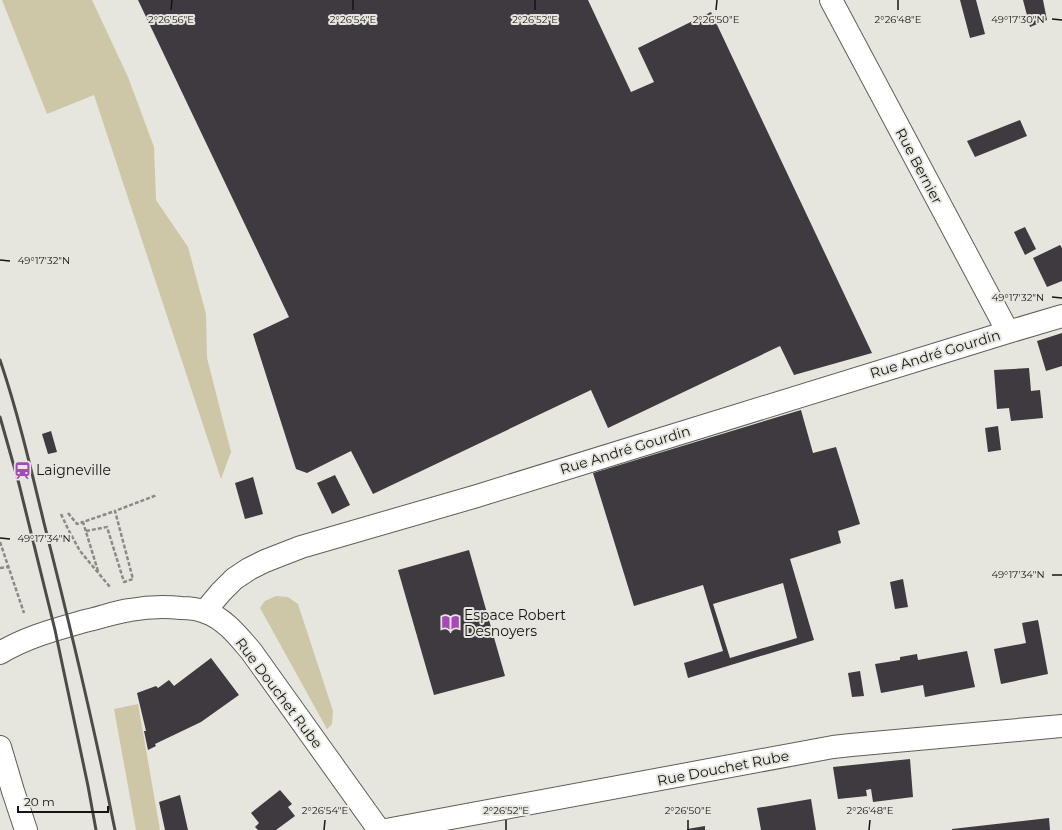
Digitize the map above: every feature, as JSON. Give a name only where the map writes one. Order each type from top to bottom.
[{"type":"street","name":"Rue Bernier","points":[[831,0],[1008,332]]},
{"type":"street","name":"Rue André Gourdin","points":[[205,612],[234,579],[265,561],[301,547],[478,496],[1062,316]]},
{"type":"street","name":"Rue Douchet Rube","points":[[0,653],[32,638],[55,630],[129,610],[170,607],[205,612],[219,619],[232,630],[251,651],[379,830]]},
{"type":"street","name":"Rue Douchet Rube","points":[[386,830],[833,747],[1062,726]]},
{"type":"street","points":[[0,747],[26,830]]},
{"type":"path","points":[[68,513],[76,524],[157,495]]},
{"type":"path","points":[[86,531],[107,527],[124,582],[133,580],[115,511]]},
{"type":"path","points":[[61,514],[80,551],[129,610]]},
{"type":"path","points":[[83,522],[99,574]]},
{"type":"path","points":[[0,542],[32,638]]},
{"type":"path","points":[[0,568],[8,567]]},
{"type":"shaded area","points":[[2,0],[92,0],[128,77],[154,147],[156,200],[188,247],[206,314],[207,358],[231,452],[221,479],[94,95],[47,114]]},
{"type":"shaded area","points":[[276,596],[288,597],[298,604],[333,711],[332,724],[327,729],[260,608],[265,601]]},
{"type":"shaded area","points":[[138,704],[160,830],[136,830],[114,709]]},
{"type":"building","points":[[138,0],[588,0],[631,92],[654,82],[638,48],[711,12],[872,353],[794,375],[780,346],[608,428],[591,390],[373,494],[351,451],[307,473],[296,469],[253,334],[289,317]]},
{"type":"building","points":[[960,0],[976,0],[985,34],[970,38]]},
{"type":"building","points":[[1023,0],[1043,0],[1047,20],[1030,27]]},
{"type":"building","points":[[1020,120],[1027,136],[975,157],[967,141]]},
{"type":"building","points":[[1025,227],[1036,249],[1025,255],[1014,232]]},
{"type":"building","points":[[1060,245],[1062,248],[1062,281],[1047,287],[1033,258]]},
{"type":"building","points":[[1062,333],[1062,366],[1046,371],[1037,341]]},
{"type":"building","points":[[1029,368],[1031,391],[1040,390],[1043,418],[1011,421],[1009,408],[997,409],[994,370]]},
{"type":"building","points":[[801,410],[813,453],[836,447],[860,524],[838,531],[841,543],[790,559],[814,640],[688,678],[684,663],[723,651],[703,585],[634,606],[593,473]],"holes":[[[783,583],[797,638],[730,658],[713,604]]]},
{"type":"building","points":[[998,426],[1001,450],[988,452],[985,428]]},
{"type":"building","points":[[51,431],[57,452],[48,454],[42,434]]},
{"type":"building","points":[[335,475],[350,505],[332,514],[317,483]]},
{"type":"building","points":[[253,477],[263,514],[245,519],[235,483]]},
{"type":"building","name":"Espace Robert Desnoyers","points":[[469,550],[505,676],[434,695],[398,570]]},
{"type":"building","points":[[903,579],[908,607],[895,609],[890,582]]},
{"type":"building","points":[[1038,620],[1048,674],[1001,684],[994,649],[1026,643],[1022,623]]},
{"type":"building","points":[[967,651],[975,687],[925,697],[923,685],[881,693],[875,664],[900,660],[900,657],[917,654],[918,660]]},
{"type":"building","points":[[211,658],[239,695],[201,722],[155,744],[156,746],[148,750],[144,731],[146,731],[137,693],[156,686],[158,688],[169,680],[174,686]]},
{"type":"building","points":[[860,671],[864,696],[852,697],[848,673]]},
{"type":"building","points":[[910,759],[913,797],[873,802],[871,789],[866,790],[867,796],[838,799],[833,767]]},
{"type":"building","points":[[280,790],[292,804],[288,807],[295,816],[276,830],[258,830],[255,827],[259,823],[251,813]]},
{"type":"building","points":[[180,795],[188,830],[165,830],[159,802]]},
{"type":"building","points":[[811,799],[816,830],[761,830],[757,808]]},
{"type":"building","points":[[1049,818],[1050,830],[952,830],[952,829]]},
{"type":"building","points":[[705,826],[705,830],[687,830],[687,829]]},
{"type":"railway","points":[[0,360],[24,441],[63,600],[115,830]]},
{"type":"railway","points":[[0,417],[19,484],[55,630],[96,830]]},
{"type":"place","name":"Laigneville","points":[[23,470]]},
{"type":"place","name":"Espace Robert Desnoyers","points":[[451,623]]}]
